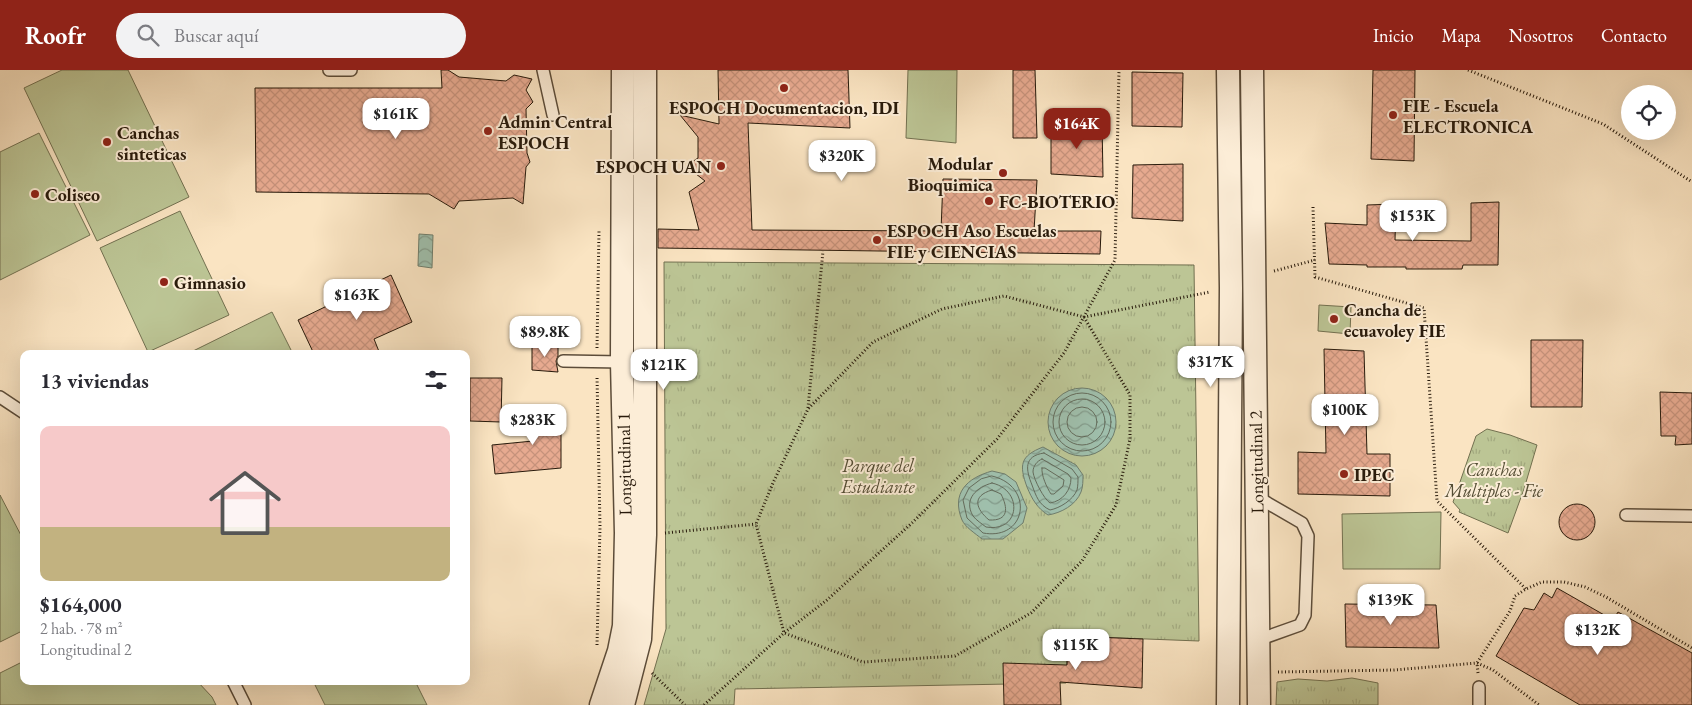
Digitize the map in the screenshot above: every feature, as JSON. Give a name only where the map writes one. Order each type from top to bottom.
[{"type":"street","name":"Longitudinal 1","points":[[601,705],[620,651],[624,626],[626,534],[622,362],[622,70]]},
{"type":"street","name":"Longitudinal 1","points":[[623,705],[640,638],[645,534],[645,70]]},
{"type":"street","name":"Longitudinal 2","points":[[1228,70],[1231,288],[1228,705]]},
{"type":"street","name":"Longitudinal 2","points":[[1252,70],[1259,705]]},
{"type":"street","points":[[1230,204],[1253,202]]},
{"type":"lane","points":[[329,70],[351,70]]},
{"type":"lane","points":[[543,70],[553,115]]},
{"type":"lane","points":[[563,361],[622,362]]},
{"type":"lane","points":[[0,397],[20,410]]},
{"type":"lane","points":[[1256,497],[1302,523],[1308,536],[1304,615],[1300,625],[1258,640]]},
{"type":"lane","points":[[1626,515],[1692,516]]},
{"type":"lane","points":[[235,685],[245,705]]},
{"type":"lane","points":[[1479,687],[1479,705]]},
{"type":"path","points":[[704,705],[784,633],[827,600],[913,522],[996,439],[1064,353],[1115,260],[1119,70]]},
{"type":"path","points":[[1468,70],[1603,124],[1692,182]]},
{"type":"path","points":[[1313,207],[1315,277],[1424,308],[1438,501],[1526,589]]},
{"type":"path","points":[[597,646],[600,527],[597,362],[599,226]]},
{"type":"path","points":[[808,409],[823,251]]},
{"type":"path","points":[[1254,277],[1314,260]]},
{"type":"path","points":[[784,633],[756,524],[808,409],[873,342],[942,309],[1004,296],[1084,317],[1231,288]]},
{"type":"path","points":[[784,633],[863,662],[955,656],[1031,613],[1082,562],[1116,505],[1130,439],[1130,395],[1084,317]]},
{"type":"path","points":[[645,534],[756,524]]},
{"type":"path","points":[[1479,687],[1478,663],[1510,611],[1515,596],[1542,582],[1564,582],[1586,587],[1692,648]]},
{"type":"path","points":[[636,657],[685,705]]},
{"type":"path","points":[[1274,672],[1394,670],[1478,663],[1493,670],[1539,705]]},
{"type":"green space","name":"Canchas sinteticas","points":[[62,70],[128,70],[189,197],[97,241],[24,88]]},
{"type":"green space","points":[[908,70],[957,70],[956,143],[906,138]]},
{"type":"green space","name":"Coliseo","points":[[39,133],[90,235],[0,280],[0,152]]},
{"type":"green space","name":"Gimnasio","points":[[180,211],[229,315],[152,350],[147,350],[100,248]]},
{"type":"green space","name":"Parque del Estudiante","points":[[664,262],[1194,265],[1199,641],[1068,636],[1066,683],[735,689],[734,705],[644,705],[666,629]]},
{"type":"green space","name":"Cancha de ecuavoley FIE","points":[[1319,305],[1351,307],[1350,334],[1318,331]]},
{"type":"green space","points":[[272,312],[291,350],[195,350]]},
{"type":"green space","name":"Canchas Multiples - Fie","points":[[1487,429],[1537,445],[1508,533],[1459,512],[1460,510],[1453,502],[1476,436]]},
{"type":"green space","points":[[0,495],[20,533],[20,632],[0,642]]},
{"type":"green space","points":[[1441,512],[1440,569],[1343,569],[1342,514]]},
{"type":"green space","points":[[20,663],[20,685],[201,685],[212,697],[216,705],[0,705],[0,673]]},
{"type":"green space","points":[[1352,678],[1378,683],[1378,705],[1276,705],[1277,682],[1298,679],[1327,681]]},
{"type":"green space","points":[[315,685],[417,685],[427,705],[325,705]]},
{"type":"water","points":[[419,234],[433,235],[432,268],[418,266]]},
{"type":"water","points":[[1075,388],[1089,388],[1101,393],[1111,403],[1116,415],[1116,429],[1111,441],[1101,451],[1089,456],[1075,456],[1063,451],[1053,441],[1048,429],[1048,415],[1053,403],[1063,393]]},
{"type":"water","points":[[1043,447],[1076,465],[1083,475],[1082,490],[1076,501],[1063,510],[1048,515],[1033,499],[1027,487],[1022,467],[1023,462],[1030,454]]},
{"type":"water","points":[[992,471],[1005,474],[1016,482],[1027,508],[1023,523],[1003,539],[982,539],[962,520],[959,510],[960,494],[969,482]]},
{"type":"building","points":[[441,70],[448,70],[459,77],[506,81],[514,75],[532,79],[526,90],[533,102],[526,109],[527,153],[530,162],[526,167],[523,204],[513,198],[459,201],[454,209],[429,194],[256,192],[255,88],[442,88]]},
{"type":"building","points":[[718,70],[848,70],[850,128],[748,123],[752,230],[941,231],[943,179],[1037,180],[1034,231],[1101,231],[1100,254],[658,248],[658,229],[699,230],[689,192],[705,181],[691,170],[692,162],[698,158],[698,137],[680,115],[719,124]]},
{"type":"building","points":[[1013,70],[1035,70],[1037,138],[1013,138]]},
{"type":"building","name":"FIE - Escuela ELECTRONICA","points":[[1373,70],[1415,70],[1414,161],[1371,159]]},
{"type":"building","points":[[1132,72],[1183,73],[1182,127],[1132,126]]},
{"type":"building","points":[[1102,123],[1103,177],[1051,174],[1051,124]]},
{"type":"building","points":[[1183,164],[1183,221],[1132,218],[1133,165]]},
{"type":"building","points":[[1499,202],[1498,265],[1463,265],[1462,269],[1406,269],[1406,267],[1367,267],[1367,265],[1329,264],[1325,223],[1367,225],[1367,205],[1396,204],[1395,240],[1471,241],[1471,203]]},
{"type":"building","points":[[391,275],[412,322],[374,339],[378,350],[312,350],[298,320]]},
{"type":"building","points":[[1531,340],[1583,340],[1582,407],[1531,407]]},
{"type":"building","points":[[532,345],[558,347],[556,361],[558,372],[532,370]]},
{"type":"building","points":[[1324,349],[1364,351],[1367,454],[1390,454],[1390,496],[1298,494],[1298,452],[1326,453]]},
{"type":"building","points":[[470,378],[502,378],[501,422],[470,421]]},
{"type":"building","points":[[1660,392],[1692,393],[1692,444],[1675,445],[1676,436],[1661,436]]},
{"type":"building","points":[[533,408],[561,408],[561,468],[495,474],[492,445],[533,441]]},
{"type":"building","points":[[1577,504],[1584,505],[1590,509],[1594,515],[1594,529],[1590,535],[1584,539],[1577,540],[1570,539],[1564,535],[1560,529],[1559,522],[1560,515],[1564,509],[1570,505]]},
{"type":"building","points":[[1557,588],[1613,620],[1618,612],[1692,653],[1692,705],[1580,705],[1496,656],[1524,608],[1534,610],[1544,593],[1552,598]]},
{"type":"building","points":[[1345,604],[1436,605],[1439,648],[1346,647]]},
{"type":"building","points":[[1068,636],[1143,639],[1142,688],[1060,682],[1061,705],[1004,705],[1003,663],[1067,665]]},
{"type":"place","name":"ESPOCH Documentacion, IDI","points":[[784,88]]},
{"type":"place","name":"FIE - Escuela ELECTRONICA","points":[[1393,115]]},
{"type":"place","name":"Admin Central ESPOCH","points":[[488,131]]},
{"type":"place","name":"Canchas sinteticas","points":[[107,142]]},
{"type":"place","name":"ESPOCH UAN","points":[[721,166]]},
{"type":"place","name":"Modular Bioquimica","points":[[1003,173]]},
{"type":"place","name":"Coliseo","points":[[35,194]]},
{"type":"place","name":"FC-BIOTERIO","points":[[989,201]]},
{"type":"place","name":"ESPOCH Aso Escuelas FIE y CIENCIAS","points":[[877,240]]},
{"type":"place","name":"Gimnasio","points":[[164,282]]},
{"type":"place","name":"Cancha de ecuavoley FIE","points":[[1334,319]]},
{"type":"place","name":"IPEC","points":[[1344,474]]}]
